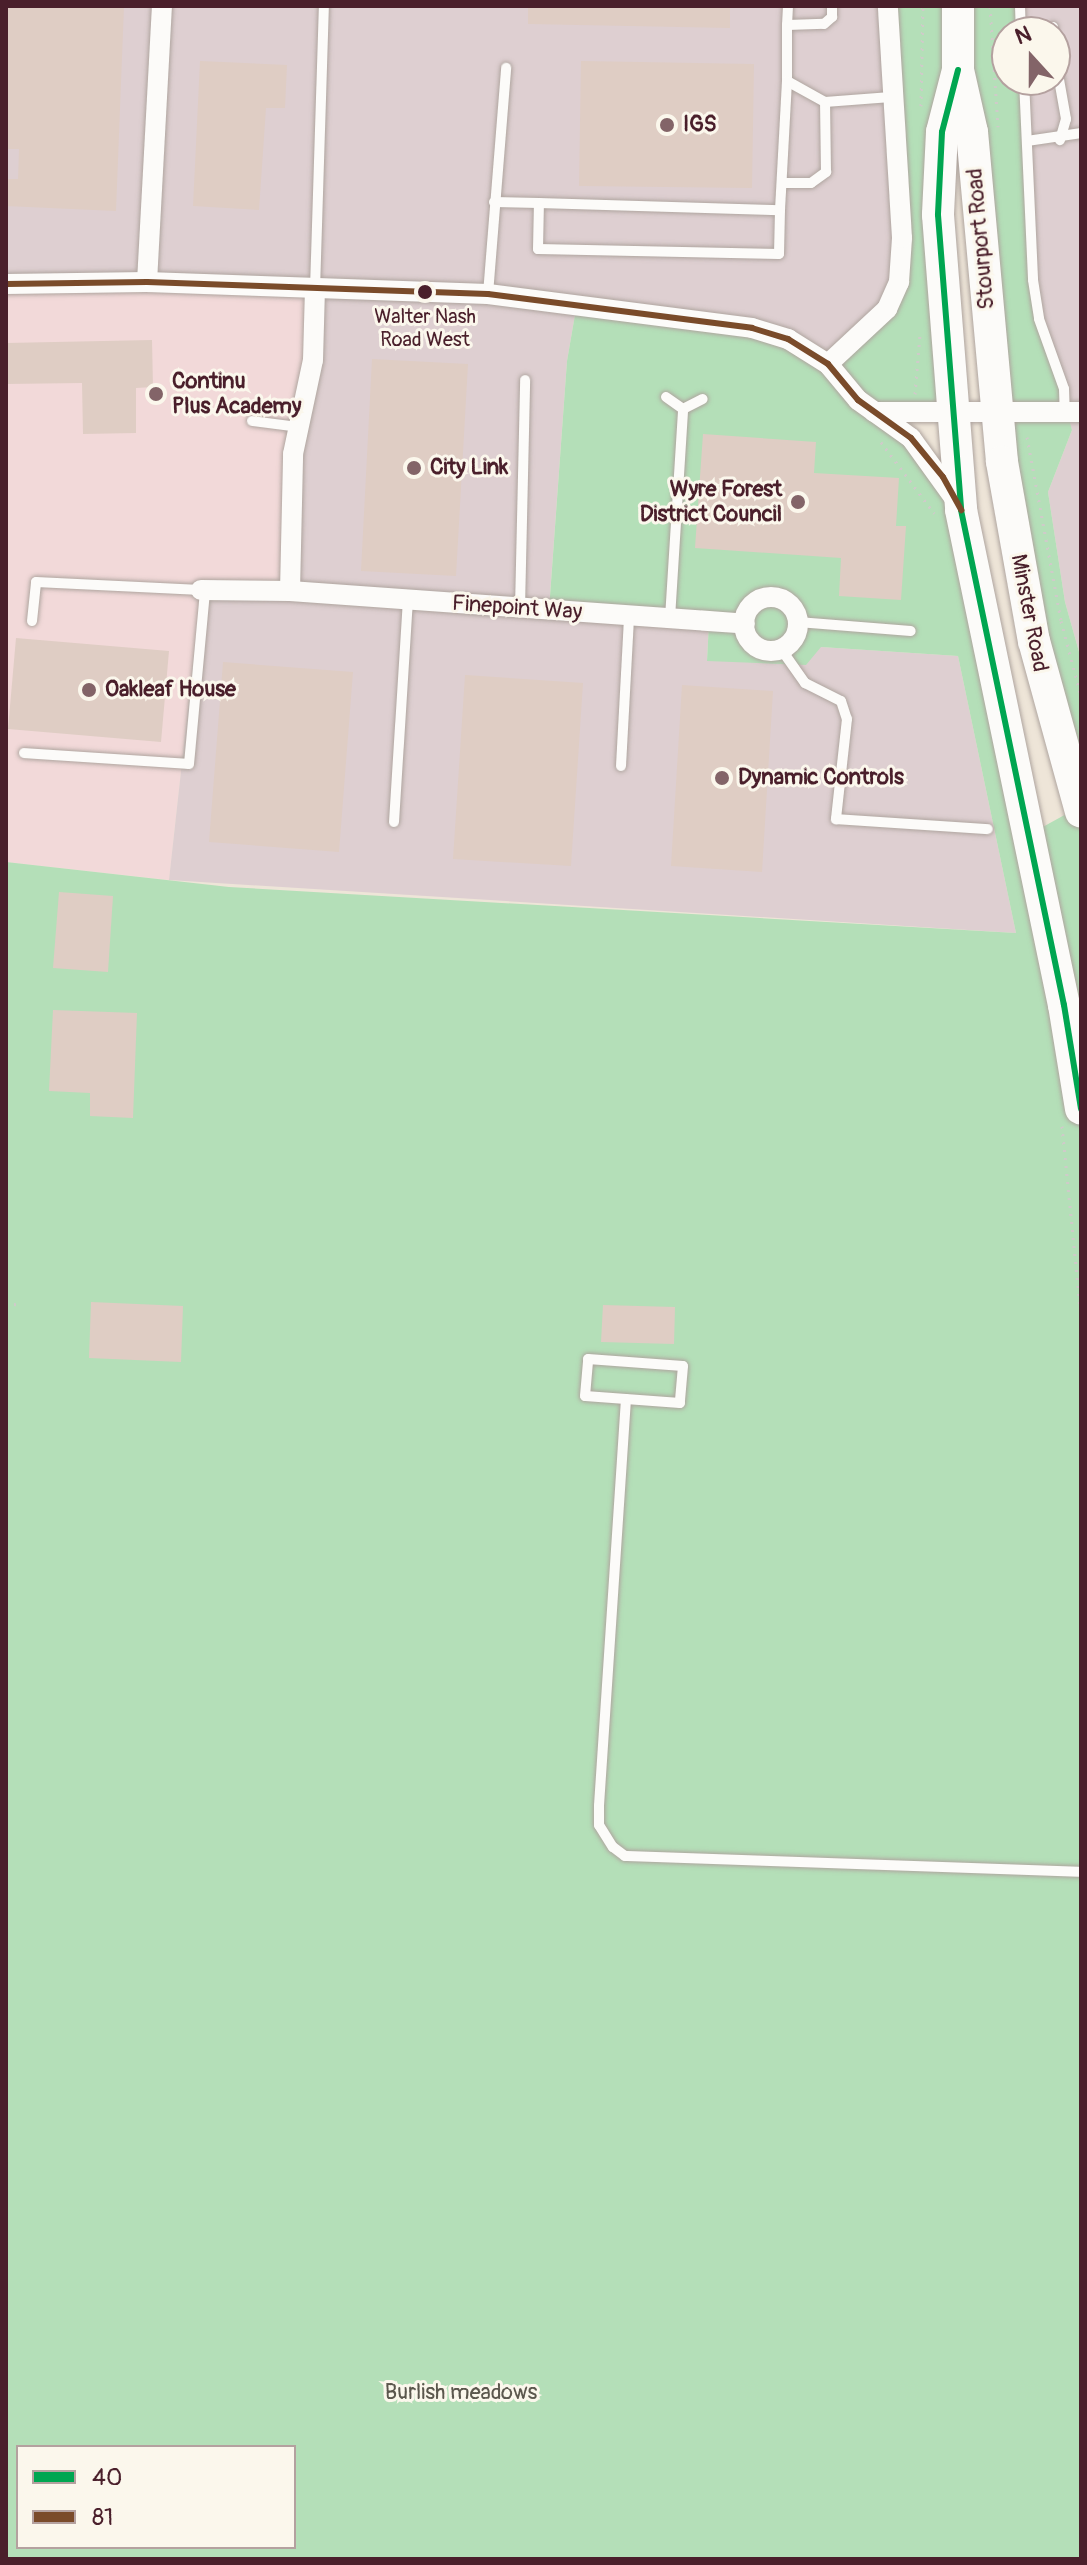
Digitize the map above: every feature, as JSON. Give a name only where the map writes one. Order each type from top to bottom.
[{"type":"main road","name":"Stourport Road","points":[[958,6],[958,70],[972,132],[1009,410]]},
{"type":"main road","name":"Stourport Road","points":[[952,410],[938,215],[942,132],[958,70]]},
{"type":"main road","name":"Minster Road","points":[[952,410],[951,516],[1064,1005],[1071,1110]]},
{"type":"main road","name":"Minster Road","points":[[1009,410],[1034,641],[1081,812]]},
{"type":"street","points":[[147,282],[162,6]]},
{"type":"street","points":[[828,364],[887,309],[899,282],[902,238],[891,97],[888,6]]},
{"type":"street","points":[[6,284],[147,282],[488,294],[752,328],[788,339],[828,364],[874,412],[911,438],[943,477],[951,516]]},
{"type":"street","points":[[290,591],[293,454],[313,360],[315,289]]},
{"type":"street","points":[[874,412],[1073,412]]},
{"type":"street","name":"Finepoint Way","points":[[203,590],[290,591],[745,624]]},
{"type":"street","points":[[775,597],[791,605],[798,622],[794,638],[781,649],[757,646],[745,624],[757,601],[775,597]]},
{"type":"lane","points":[[315,289],[324,6]]},
{"type":"lane","points":[[539,203],[538,249],[750,256],[779,254],[788,6]]},
{"type":"lane","points":[[787,25],[824,24],[832,17],[832,6]]},
{"type":"lane","points":[[488,294],[506,68]]},
{"type":"lane","points":[[787,81],[825,102],[891,97]]},
{"type":"lane","points":[[1025,96],[1035,293],[1073,412]]},
{"type":"lane","points":[[1060,140],[1066,119],[1062,96]]},
{"type":"lane","points":[[782,183],[811,183],[826,172],[825,102]]},
{"type":"lane","points":[[1027,141],[1060,140],[1081,133]]},
{"type":"lane","points":[[494,202],[780,210]]},
{"type":"lane","points":[[520,608],[525,380]]},
{"type":"lane","points":[[666,397],[683,409]]},
{"type":"lane","points":[[683,409],[703,399]]},
{"type":"lane","points":[[670,618],[683,409]]},
{"type":"lane","points":[[252,421],[299,427]]},
{"type":"lane","points":[[24,753],[189,764],[203,590],[36,582],[32,621]]},
{"type":"lane","points":[[394,822],[408,599]]},
{"type":"lane","points":[[621,766],[629,616]]},
{"type":"lane","points":[[798,622],[911,631]]},
{"type":"lane","points":[[781,649],[805,683],[841,701],[847,719],[836,819],[988,829]]},
{"type":"lane","points":[[588,1359],[683,1366],[680,1403],[626,1399],[585,1396],[588,1359]]},
{"type":"lane","points":[[626,1399],[599,1806],[599,1825],[613,1847],[625,1856],[1081,1872]]},
{"type":"path","points":[[990,6],[999,131]]},
{"type":"path","points":[[1009,410],[1081,696]]},
{"type":"path","points":[[878,439],[951,516]]},
{"type":"path","points":[[1071,1110],[1081,1316]]},
{"type":"path","points":[[6,1303],[22,1305]]},
{"type":"path","points":[[1081,1726],[1081,1872]]},
{"type":"shaded area","points":[[6,6],[888,6],[899,282],[828,364],[577,303],[567,361],[549,609],[709,621],[707,661],[821,647],[958,656],[1016,933],[169,880],[201,590],[290,591],[315,289],[6,284]]},
{"type":"shaded area","points":[[1020,6],[1081,6],[1081,659],[1065,602],[1048,492],[1072,430],[1039,319],[1025,96],[1071,96],[1071,16],[1020,16]]},
{"type":"shaded area","points":[[6,284],[315,289],[290,591],[201,590],[169,880],[6,862]]},
{"type":"green space","name":"Burlish meadows","points":[[888,6],[1020,6],[1020,16],[991,16],[991,96],[1025,96],[1033,280],[1072,430],[1048,492],[1065,602],[1081,659],[1081,2559],[6,2559],[6,862],[229,887],[1016,933],[958,656],[821,647],[806,665],[707,661],[709,622],[549,610],[567,361],[577,303],[694,317],[829,364],[899,282]],"holes":[[[942,132],[972,132],[1051,712],[1079,807],[1030,834],[943,477],[875,412],[952,410]]]},
{"type":"building","points":[[124,6],[116,211],[6,206],[6,179],[18,179],[19,149],[6,149],[6,8]]},
{"type":"building","points":[[528,6],[730,6],[730,28],[528,24]]},
{"type":"building","points":[[200,61],[287,65],[285,108],[266,108],[259,210],[193,206]]},
{"type":"building","name":"IGS","points":[[581,61],[754,64],[752,188],[579,186]]},
{"type":"building","points":[[152,340],[153,387],[136,388],[136,433],[83,434],[82,383],[6,384],[6,343]]},
{"type":"building","name":"City Link","points":[[372,359],[468,364],[456,576],[361,571]]},
{"type":"building","name":"Wyre Forest District Council","points":[[703,434],[816,442],[814,473],[899,478],[896,526],[906,526],[901,600],[839,596],[841,558],[695,548]]},
{"type":"building","name":"Oakleaf House","points":[[16,638],[169,651],[161,742],[8,729]]},
{"type":"building","points":[[223,662],[353,672],[339,852],[209,842]]},
{"type":"building","points":[[465,675],[583,683],[571,866],[453,859]]},
{"type":"building","name":"Dynamic Controls","points":[[682,685],[773,691],[762,872],[671,866]]},
{"type":"building","points":[[59,892],[113,896],[108,972],[53,968]]},
{"type":"building","points":[[53,1010],[137,1013],[133,1118],[90,1116],[90,1093],[49,1091]]},
{"type":"building","points":[[91,1302],[183,1306],[181,1362],[89,1358]]},
{"type":"building","points":[[603,1305],[675,1307],[674,1344],[601,1342]]},
{"type":"transit line","name":"40","points":[[958,70],[942,132],[938,215],[961,510],[1064,1005],[1081,1109]]},
{"type":"transit line","name":"81","points":[[6,284],[147,282],[488,294],[752,328],[788,339],[828,364],[858,400],[911,438],[943,477],[961,510]]},
{"type":"place","name":"IGS","points":[[667,125]]},
{"type":"place","name":"Walter Nash Road West","points":[[425,292]]},
{"type":"place","name":"Continu Plus Academy","points":[[156,394]]},
{"type":"place","name":"City Link","points":[[414,468]]},
{"type":"place","name":"Wyre Forest District Council","points":[[798,502]]},
{"type":"place","name":"Oakleaf House","points":[[89,690]]},
{"type":"place","name":"Dynamic Controls","points":[[722,778]]}]
